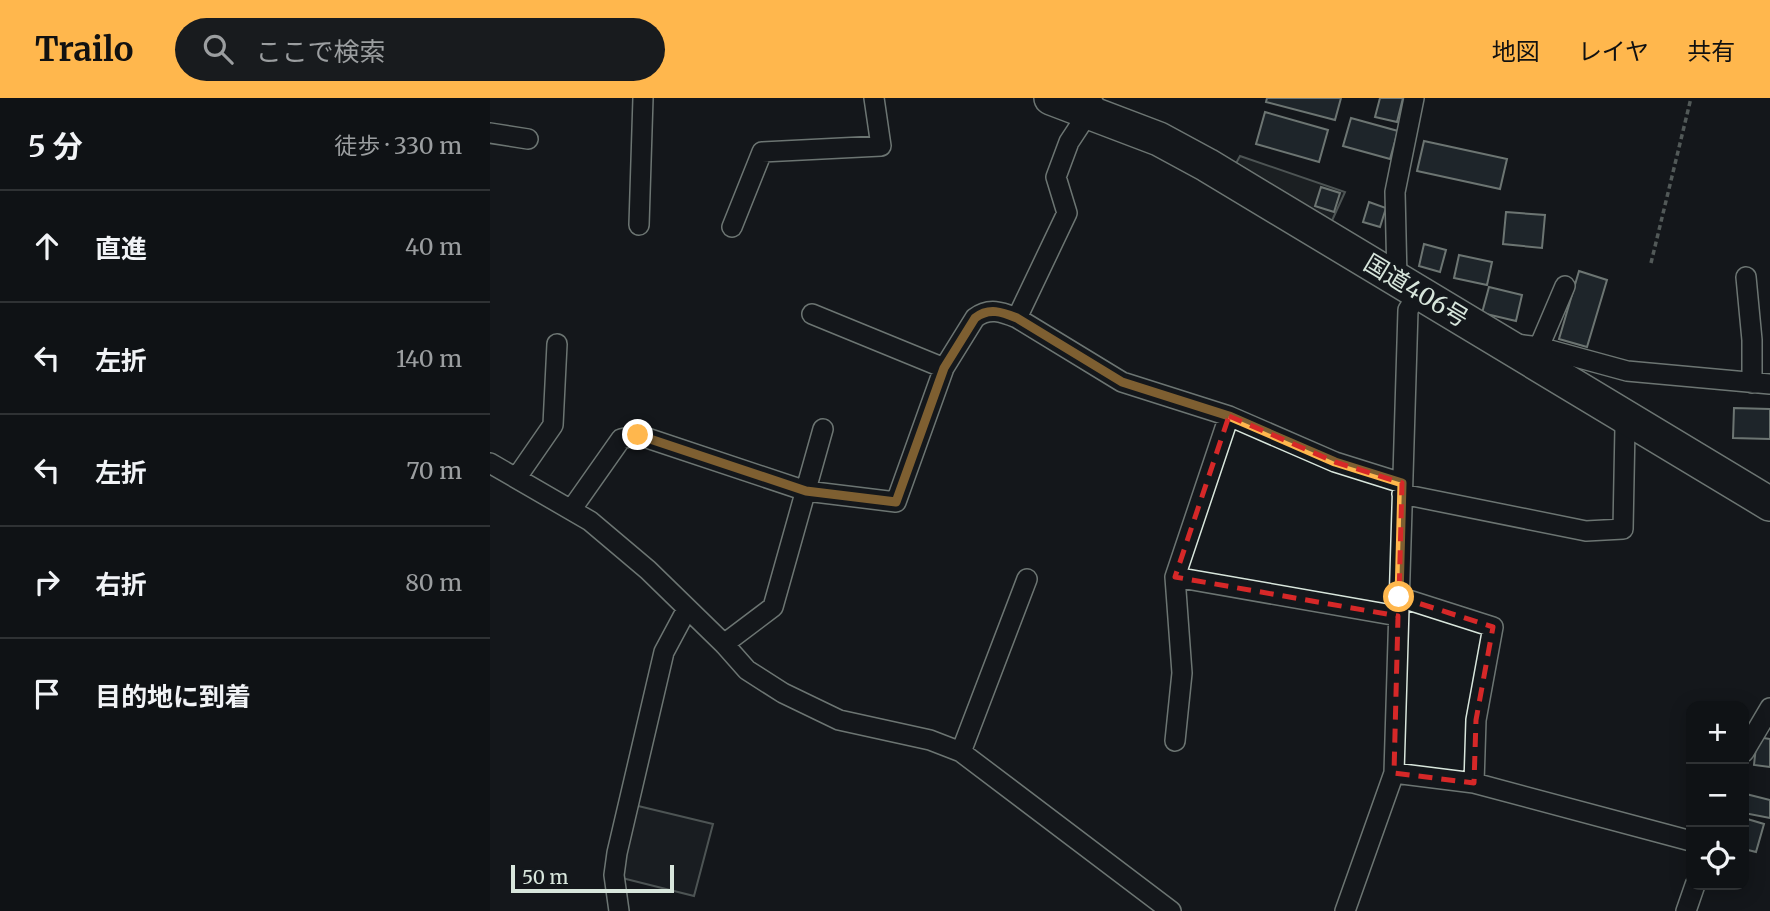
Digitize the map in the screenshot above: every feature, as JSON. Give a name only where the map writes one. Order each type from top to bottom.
[{"type":"highway","name":"国道406号","points":[[1051,98],[1094,104],[1207,165],[1770,504]]},
{"type":"street","points":[[639,225],[643,98]]},
{"type":"street","points":[[732,227],[762,152],[881,146],[874,98]]},
{"type":"street","points":[[1345,911],[1394,773],[1408,310],[1408,286],[1395,192],[1414,98]]},
{"type":"street","points":[[1017,318],[1067,213],[1056,177],[1069,142],[1094,104]]},
{"type":"street","points":[[490,133],[528,139]]},
{"type":"street","points":[[1501,342],[1539,347],[1627,371],[1761,384],[1752,340],[1746,277]]},
{"type":"street","points":[[1539,347],[1565,286]]},
{"type":"street","points":[[571,510],[621,439],[638,435],[806,491],[896,502],[944,368],[975,318],[983,312],[1000,312],[1017,318],[1122,382],[1229,416],[1402,488],[1586,531],[1623,530],[1625,427],[1630,418]]},
{"type":"street","points":[[812,314],[944,368]]},
{"type":"street","points":[[517,477],[553,425],[557,344]]},
{"type":"street","points":[[1175,741],[1182,673],[1175,577],[1229,416]]},
{"type":"street","points":[[724,644],[773,607],[823,429]]},
{"type":"street","points":[[490,463],[590,520],[724,644],[747,670],[783,694],[839,720],[930,740],[961,752],[1171,911]]},
{"type":"street","points":[[1175,577],[1399,607],[1493,627],[1476,720],[1474,783]]},
{"type":"street","points":[[961,752],[1027,579]]},
{"type":"street","points":[[619,911],[614,876],[617,853],[664,652],[687,609]]},
{"type":"street","points":[[1749,744],[1770,708]]},
{"type":"street","points":[[1394,773],[1474,783],[1686,840]]},
{"type":"street","points":[[1686,911],[1693,890]]},
{"type":"path","points":[[1651,263],[1691,98]]},
{"type":"highlighted area","points":[[1229,416],[1335,462],[1402,483],[1399,597],[1493,627],[1476,720],[1474,783],[1394,773],[1398,616],[1175,577]]},
{"type":"shaded area","points":[[1240,156],[1345,192],[1330,225],[1234,167]]},
{"type":"shaded area","points":[[634,805],[713,824],[694,896],[622,878]]},
{"type":"building","points":[[1267,98],[1341,98],[1335,120],[1266,102]]},
{"type":"building","points":[[1380,98],[1403,98],[1397,122],[1375,117]]},
{"type":"building","points":[[1265,112],[1328,130],[1319,162],[1256,144]]},
{"type":"building","points":[[1351,118],[1398,131],[1390,159],[1343,146]]},
{"type":"building","points":[[1424,141],[1507,159],[1500,189],[1417,171]]},
{"type":"building","points":[[1321,187],[1340,193],[1334,212],[1315,206]]},
{"type":"building","points":[[1369,202],[1386,208],[1380,227],[1363,222]]},
{"type":"building","points":[[1506,212],[1545,215],[1542,248],[1503,244]]},
{"type":"building","points":[[1424,244],[1446,250],[1440,272],[1419,266]]},
{"type":"building","points":[[1459,255],[1492,262],[1487,285],[1454,278]]},
{"type":"building","points":[[1579,271],[1607,280],[1587,347],[1559,339]]},
{"type":"building","points":[[1489,287],[1522,295],[1516,321],[1482,313]]},
{"type":"building","points":[[1734,408],[1770,409],[1770,439],[1733,438]]},
{"type":"building","points":[[1757,737],[1770,739],[1770,767],[1754,765]]},
{"type":"building","points":[[1749,795],[1770,800],[1770,818],[1749,814]]},
{"type":"building","points":[[1749,820],[1764,824],[1756,852],[1749,850]]},
{"type":"route","points":[[638,435],[806,491],[896,502],[944,368],[975,318],[983,312],[1000,312],[1017,318],[1122,382],[1229,416],[1335,462],[1402,483],[1399,597]]}]
